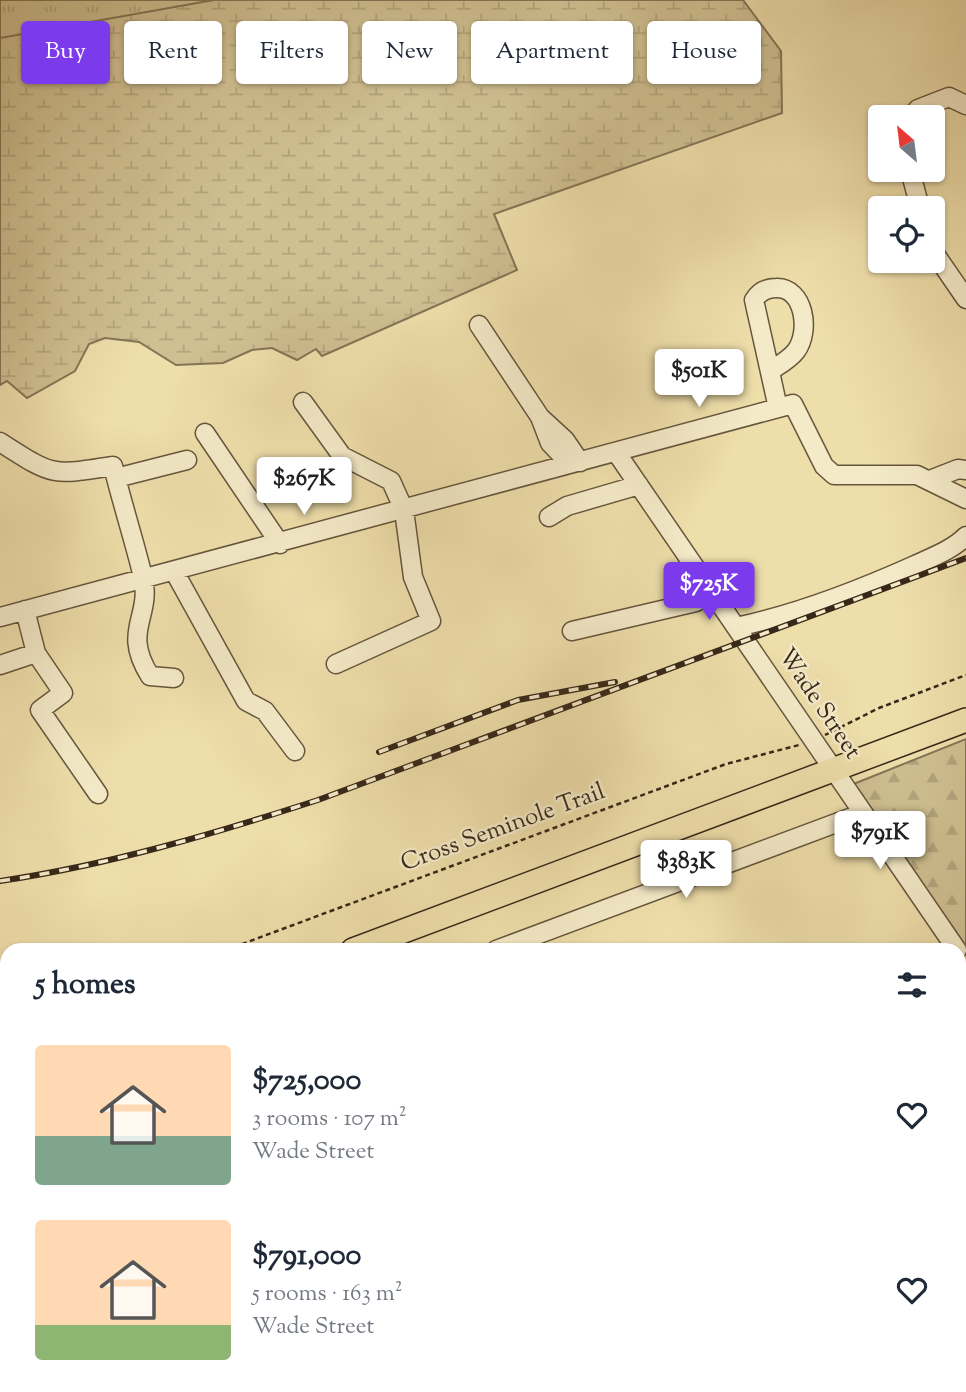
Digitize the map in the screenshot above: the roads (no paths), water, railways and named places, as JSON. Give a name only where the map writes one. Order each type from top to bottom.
[{"type":"main road","points":[[372,943],[966,720]]},
{"type":"street","points":[[928,105],[949,97],[966,105]]},
{"type":"street","points":[[945,267],[966,272]]},
{"type":"street","points":[[945,270],[966,299]]},
{"type":"street","points":[[479,325],[540,417],[565,440],[575,463]]},
{"type":"street","points":[[770,371],[786,406],[824,466],[834,475],[856,477],[902,473],[930,480],[966,499]]},
{"type":"street","points":[[303,402],[342,456],[391,481],[404,510],[411,569],[431,621],[336,664]]},
{"type":"street","points":[[0,617],[786,406]]},
{"type":"street","points":[[205,433],[280,544]]},
{"type":"street","points":[[0,442],[51,472],[63,474],[113,466],[144,579],[143,607],[136,632],[139,659],[150,676],[174,678]]},
{"type":"street","name":"Wade Street","points":[[616,452],[952,943]]},
{"type":"street","points":[[116,478],[187,460]]},
{"type":"street","points":[[930,480],[958,469],[966,470]]},
{"type":"street","points":[[549,517],[567,506],[639,485]]},
{"type":"street","points":[[736,627],[804,610],[881,580],[954,547],[966,536]]},
{"type":"street","points":[[174,571],[246,701],[265,711],[295,751]]},
{"type":"street","points":[[572,631],[696,602],[711,590]]},
{"type":"street","points":[[25,610],[36,653],[63,693],[40,710],[98,794]]},
{"type":"street","points":[[0,665],[36,653]]},
{"type":"street","points":[[515,943],[863,814]]},
{"type":"railway","points":[[0,881],[81,866],[160,847],[318,800],[966,558]]},
{"type":"railway","points":[[379,752],[518,700],[615,682]]}]
